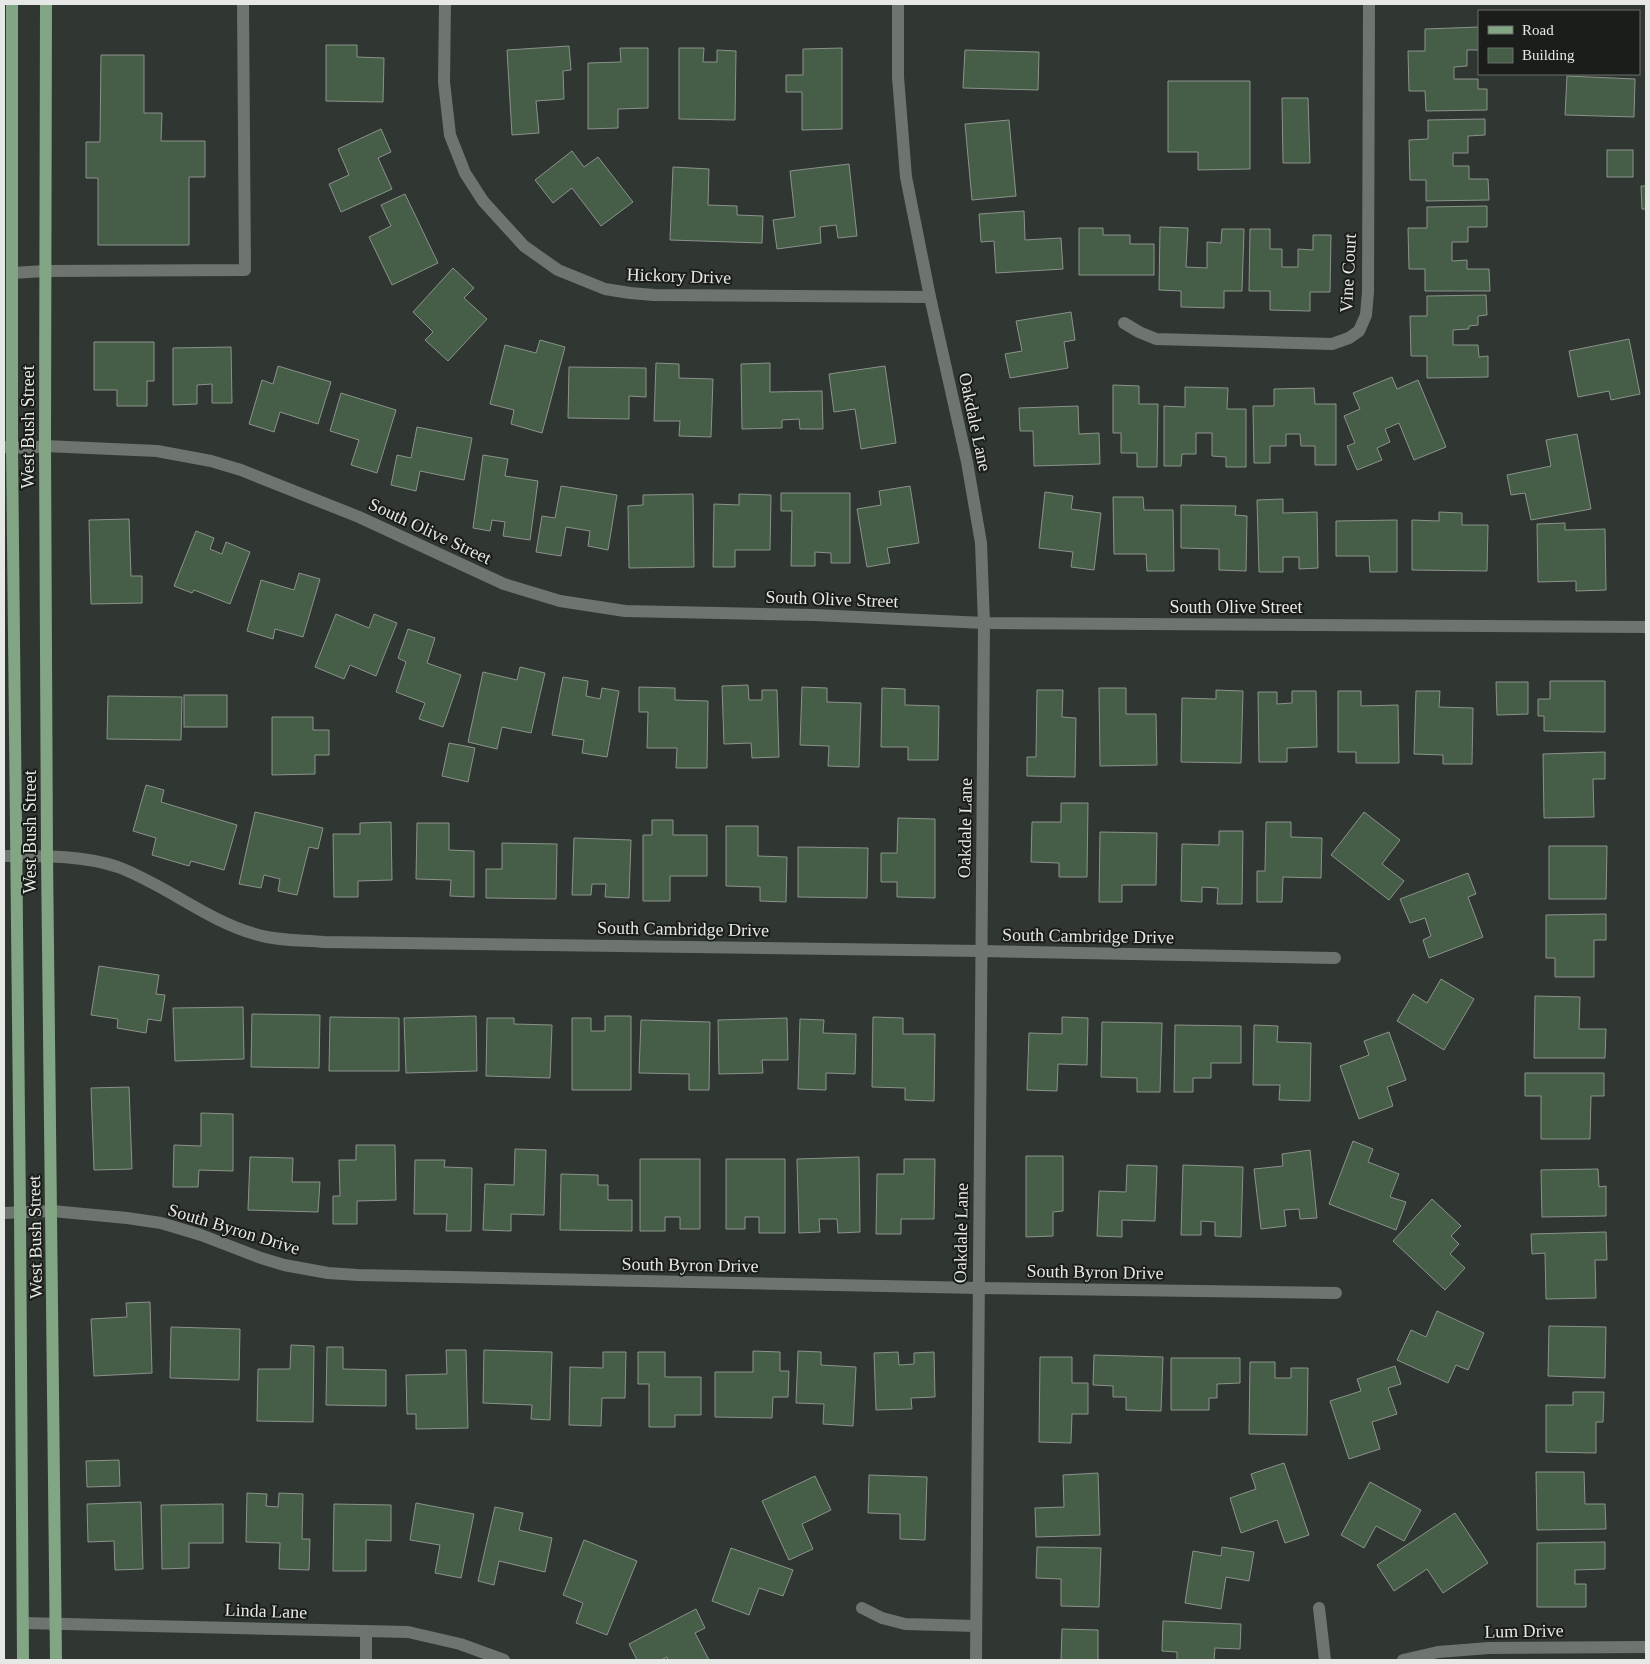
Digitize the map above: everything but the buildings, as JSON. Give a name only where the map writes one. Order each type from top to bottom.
[{"type":"main road","name":"West Bush Street","points":[[12,4],[12,273],[8,447],[10,856],[20,1212],[23,1660]]},
{"type":"main road","name":"West Bush Street","points":[[46,4],[45,446],[47,857],[56,1660]]},
{"type":"street","points":[[12,273],[45,271],[246,270],[243,4]]},
{"type":"street","name":"Hickory Drive","points":[[445,4],[444,82],[450,135],[465,173],[482,201],[524,246],[558,270],[605,289],[654,295],[930,297]]},
{"type":"street","name":"Oakdale Lane","points":[[898,4],[898,77],[906,177],[930,297],[967,462],[981,543],[984,623],[976,1660]]},
{"type":"street","name":"Vine Court","points":[[1124,323],[1156,339],[1279,344],[1332,344],[1349,338],[1359,331],[1366,315],[1368,292],[1369,4]]},
{"type":"street","name":"South Olive Street","points":[[8,447],[45,446],[157,451],[211,461],[359,517],[504,584],[560,601],[625,611],[815,615],[984,623],[1646,627]]},
{"type":"street","name":"South Cambridge Drive","points":[[10,856],[82,859],[116,866],[148,879],[225,923],[256,935],[281,939],[324,942],[1335,958]]},
{"type":"street","name":"South Byron Drive","points":[[4,1213],[52,1211],[161,1223],[201,1235],[261,1258],[301,1268],[342,1274],[978,1288],[1336,1293]]},
{"type":"street","points":[[862,1608],[882,1618],[905,1624],[976,1626]]},
{"type":"street","points":[[1319,1608],[1325,1660]]},
{"type":"street","name":"Linda Lane","points":[[23,1623],[408,1632],[460,1644],[504,1660]]},
{"type":"street","points":[[366,1631],[366,1660]]},
{"type":"street","name":"Lum Drive","points":[[1403,1660],[1438,1652],[1489,1648],[1646,1647]]}]
